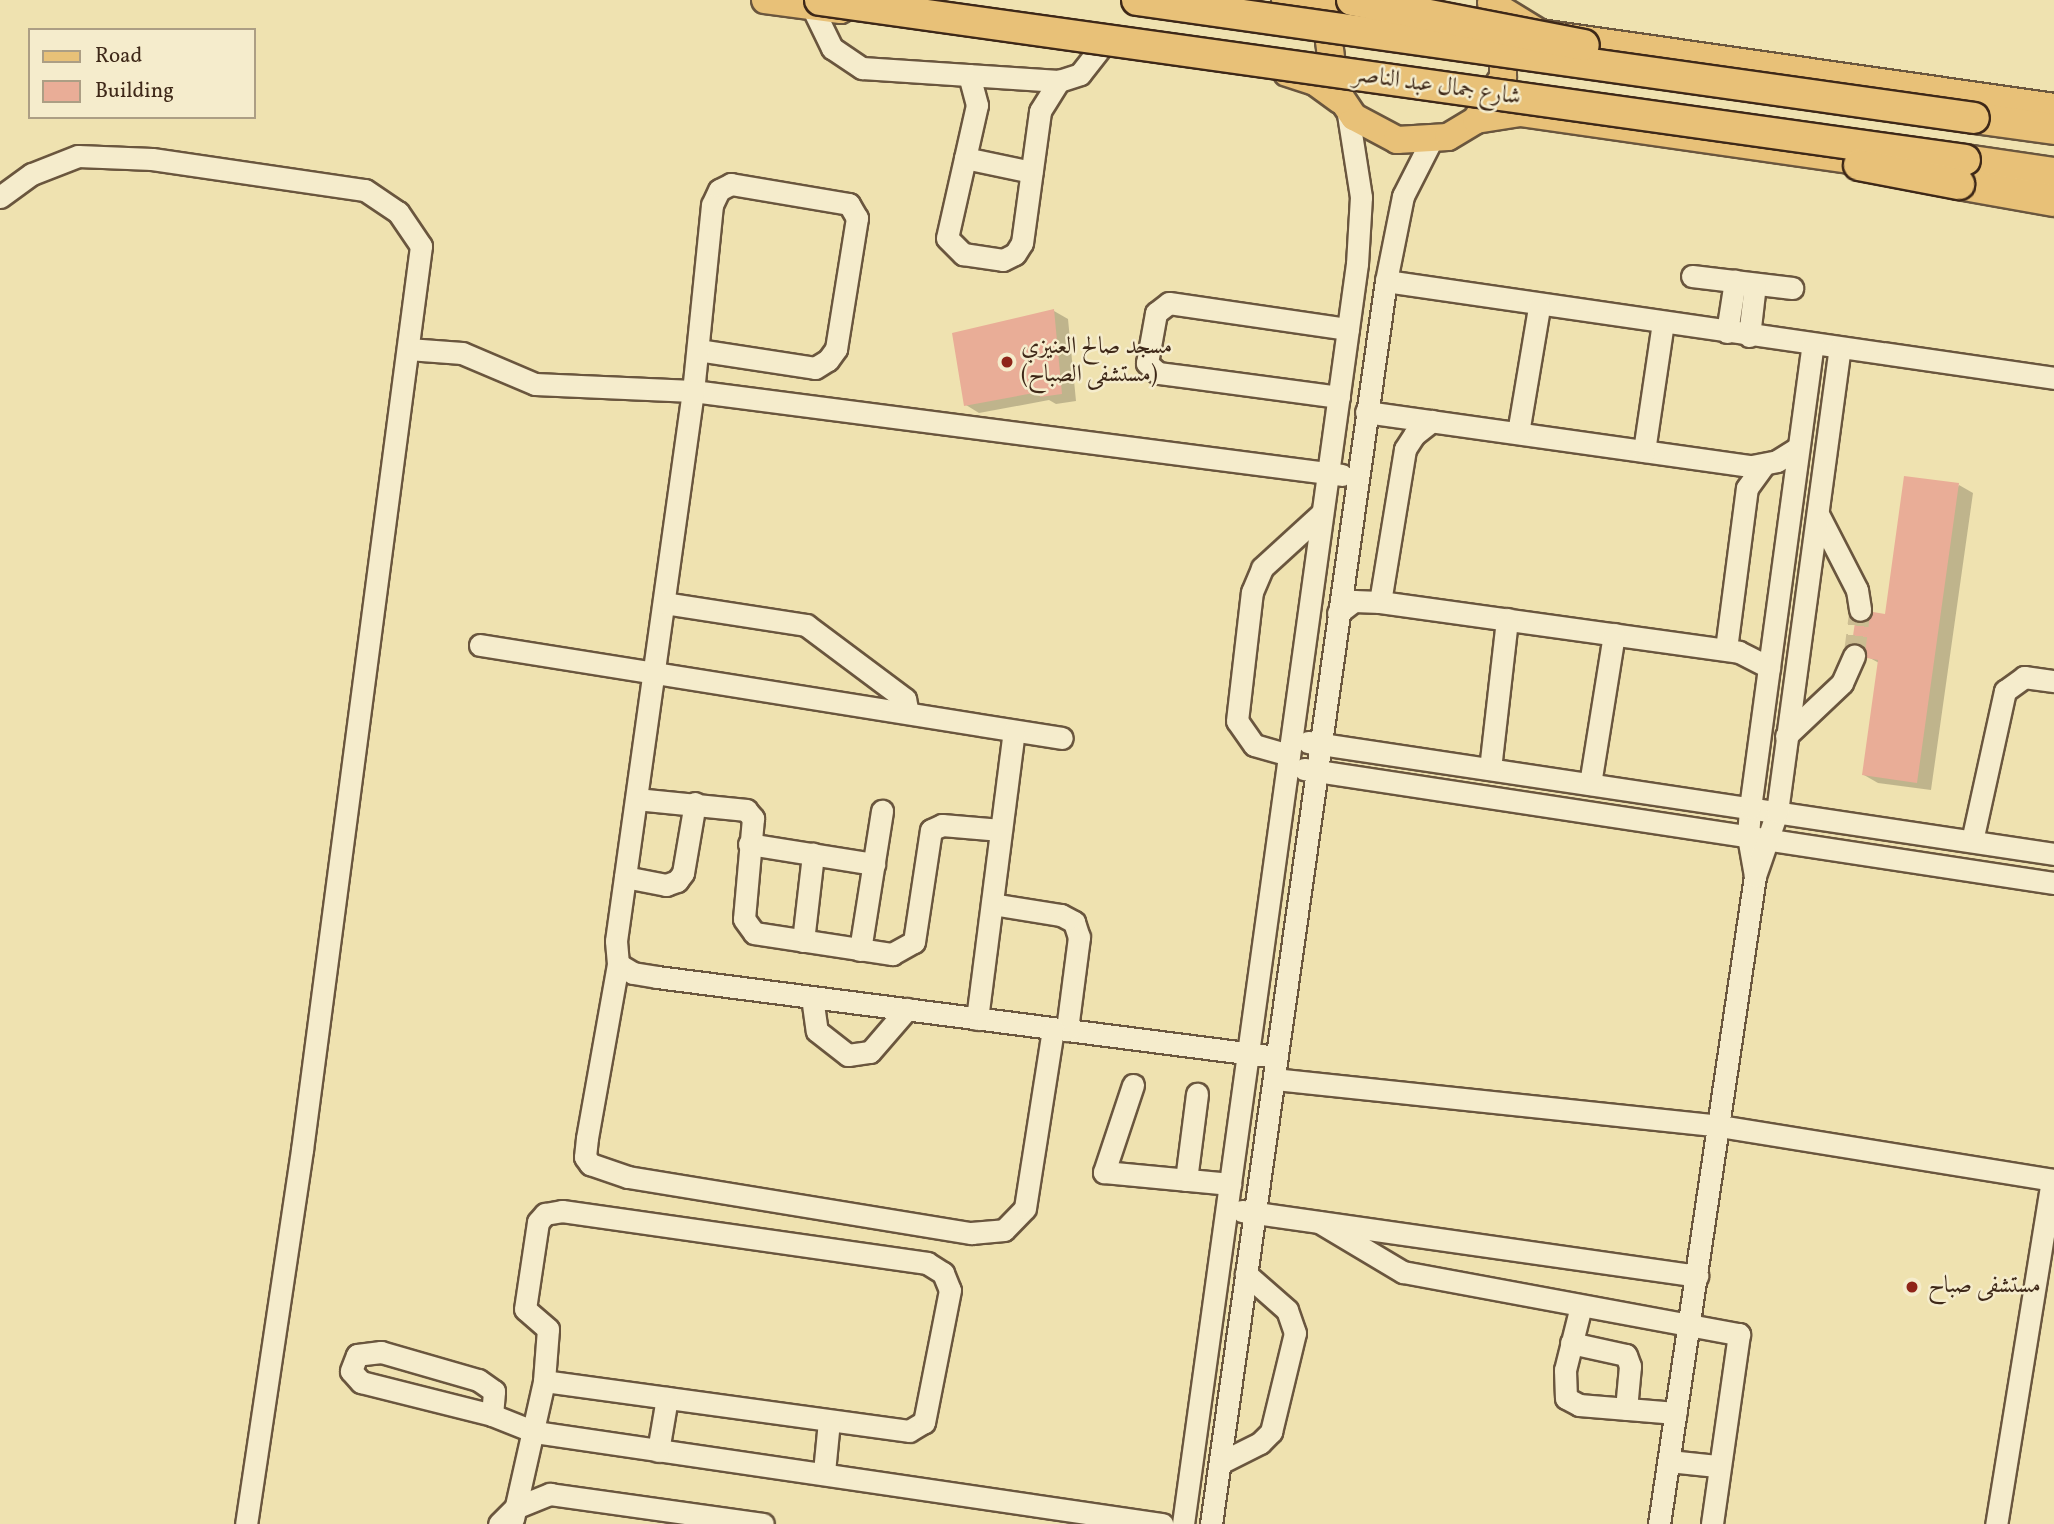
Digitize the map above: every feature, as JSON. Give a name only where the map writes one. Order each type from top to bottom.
[{"type":"highway","name":"شارع جمال عبد الناصر","points":[[1137,0],[2054,129]]},
{"type":"highway","points":[[1352,0],[1578,44],[1723,83]]},
{"type":"highway","name":"شارع جمال عبد الناصر","points":[[816,3],[2054,173]]},
{"type":"highway","points":[[1734,128],[1845,162],[2054,201]]},
{"type":"main road","points":[[765,0],[816,3],[1289,74],[1315,82],[1382,135],[1431,141],[1476,120],[1520,113],[2054,188]]},
{"type":"main road","points":[[1285,0],[1323,0]]},
{"type":"main road","points":[[1343,104],[1330,74],[1329,41],[1346,0]]},
{"type":"main road","points":[[1489,2],[1540,33],[2054,107]]},
{"type":"main road","points":[[1476,120],[1497,93],[1506,60],[1502,27],[1489,2]]},
{"type":"street","points":[[816,3],[832,48],[852,65],[1059,81],[1080,74],[1101,47]]},
{"type":"street","points":[[969,75],[977,98],[947,238],[963,254],[1003,260],[1020,249],[1040,111],[1059,81]]},
{"type":"street","points":[[1183,1524],[1362,219],[1343,104]]},
{"type":"street","points":[[1212,1524],[1385,281],[1404,196],[1431,141]]},
{"type":"street","points":[[0,197],[54,164],[101,154],[365,190],[398,212],[421,246],[302,1150],[246,1524]]},
{"type":"street","points":[[965,158],[1032,172]]},
{"type":"street","points":[[698,349],[815,368],[828,360],[835,349],[857,218],[849,204],[731,184],[719,190],[712,205],[693,391],[616,941],[618,964],[586,1138],[585,1157],[601,1171],[635,1178],[971,1233],[1003,1230],[1025,1208],[1079,937],[1074,922],[1061,915],[992,904]]},
{"type":"street","points":[[1692,276],[1792,288]]},
{"type":"street","points":[[1385,281],[1539,307],[2054,378]]},
{"type":"street","points":[[1738,334],[1745,282]]},
{"type":"street","points":[[1339,397],[1157,373],[1147,363],[1156,313],[1169,303],[1349,329]]},
{"type":"street","points":[[1518,433],[1539,307]]},
{"type":"street","points":[[1644,451],[1663,323]]},
{"type":"street","points":[[1755,876],[1748,837],[1750,808],[1813,345]]},
{"type":"street","points":[[1659,1524],[1755,876],[1771,840],[1777,812],[1840,348]]},
{"type":"street","points":[[408,349],[462,353],[535,384],[693,391],[1357,476]]},
{"type":"street","points":[[1366,412],[1764,465]]},
{"type":"street","points":[[1380,601],[1405,449],[1414,435],[1432,421]]},
{"type":"street","points":[[1726,649],[1747,488],[1764,465],[1798,448]]},
{"type":"street","points":[[1322,513],[1262,568],[1252,592],[1237,721],[1254,746],[1290,754],[1316,771],[2054,883]]},
{"type":"street","points":[[1818,514],[1857,590],[1860,610]]},
{"type":"street","points":[[1320,537],[1348,538]]},
{"type":"street","points":[[1785,544],[1813,548]]},
{"type":"street","points":[[1338,613],[1354,601],[1380,601],[1726,649],[1752,656],[1769,667]]},
{"type":"street","points":[[1778,602],[1805,606]]},
{"type":"street","points":[[664,603],[806,625],[905,699],[908,713]]},
{"type":"street","points":[[1490,769],[1507,619]]},
{"type":"street","points":[[1590,784],[1614,634]]},
{"type":"street","points":[[480,645],[654,670],[1062,738]]},
{"type":"street","points":[[1786,736],[1842,683],[1854,656]]},
{"type":"street","points":[[1972,841],[2005,691],[2024,677],[2054,681]]},
{"type":"street","points":[[978,1019],[1014,731]]},
{"type":"street","points":[[1290,754],[1320,744],[2054,854]]},
{"type":"street","points":[[636,799],[746,810],[753,818],[743,895],[747,928],[754,933],[892,954],[915,942],[931,830],[942,825],[1001,830]]},
{"type":"street","points":[[625,877],[666,885],[677,881],[684,873],[695,803]]},
{"type":"street","points":[[860,950],[882,811]]},
{"type":"street","points":[[1934,864],[1939,836]]},
{"type":"street","points":[[749,844],[874,864]]},
{"type":"street","points":[[803,941],[813,854]]},
{"type":"street","points":[[1275,859],[1304,861]]},
{"type":"street","points":[[618,964],[633,973],[1248,1054],[1275,1068],[1720,1126],[2052,1180],[1996,1524]]},
{"type":"street","points":[[812,997],[817,1031],[848,1055],[870,1052],[907,1009]]},
{"type":"street","points":[[1133,1085],[1104,1172],[1230,1184]]},
{"type":"street","points":[[1186,1180],[1197,1094]]},
{"type":"street","points":[[1227,1209],[1697,1276]]},
{"type":"street","points":[[513,1516],[536,1432],[544,1381],[548,1329],[525,1309],[538,1222],[545,1214],[562,1211],[927,1263],[943,1273],[950,1290],[924,1422],[909,1431],[544,1381]]},
{"type":"street","points":[[1319,1222],[1403,1272],[1739,1334],[1717,1466],[1712,1524]]},
{"type":"street","points":[[1220,1463],[1254,1447],[1270,1432],[1295,1333],[1287,1310],[1246,1274]]},
{"type":"street","points":[[1581,1306],[1564,1379],[1566,1398],[1579,1405],[1676,1413]]},
{"type":"street","points":[[1572,1343],[1626,1355],[1630,1366],[1626,1409]]},
{"type":"street","points":[[492,1415],[494,1391],[478,1380],[381,1352],[357,1355],[351,1371],[361,1382],[492,1415],[536,1432],[824,1472],[1162,1524]]},
{"type":"street","points":[[658,1451],[667,1398]]},
{"type":"street","points":[[824,1472],[829,1420]]},
{"type":"street","points":[[1669,1461],[1717,1466]]},
{"type":"street","points":[[499,1524],[550,1494],[763,1524]]},
{"type":"building","name":"مسجد صالح العنيزي (مستشفى الصباح)","points":[[1054,309],[1062,394],[1040,397],[1039,392],[964,406],[952,333]]},
{"type":"building","points":[[1904,476],[1959,483],[1917,783],[1862,775],[1878,660],[1867,658],[1864,648],[1852,643],[1855,622],[1868,621],[1873,612],[1885,614]]},
{"type":"tunnel","points":[[1854,656],[1860,610]]},
{"type":"place","name":"مسجد صالح العنيزي (مستشفى الصباح)","points":[[1007,362]]},
{"type":"place","name":"مستشفى صباح","points":[[1912,1287]]}]
